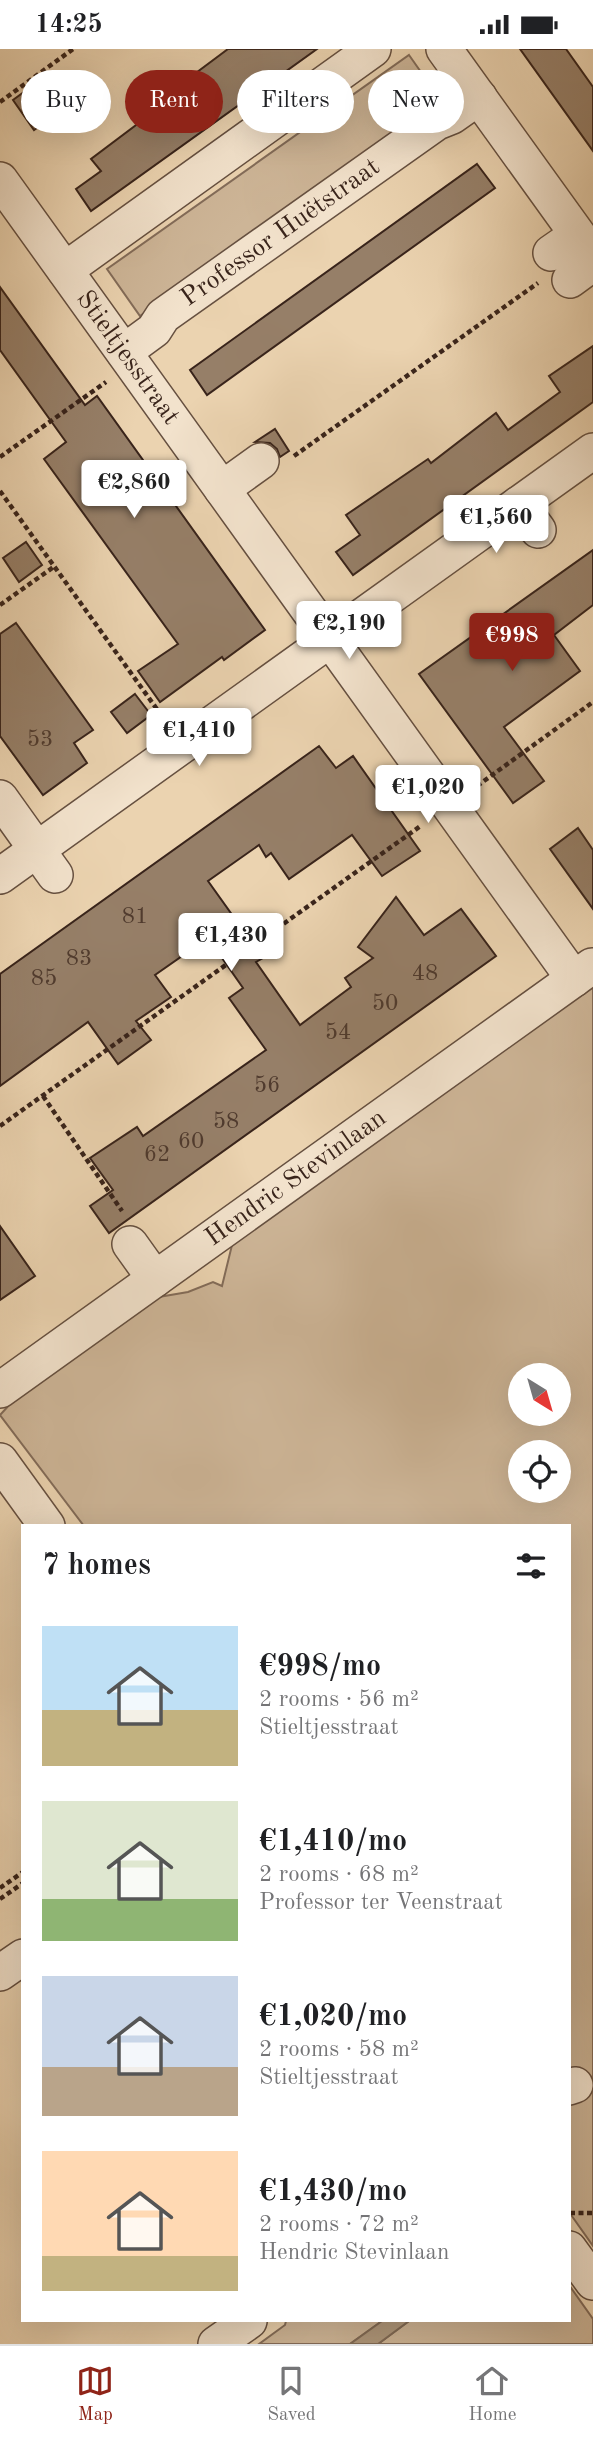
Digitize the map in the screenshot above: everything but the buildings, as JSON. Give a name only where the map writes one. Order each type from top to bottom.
[{"type":"street","points":[[65,270],[373,49]]},
{"type":"street","points":[[444,49],[479,97],[570,262]]},
{"type":"street","name":"Professor Huëtstraat","points":[[124,352],[154,330],[163,316],[437,122],[452,116],[479,97]]},
{"type":"street","name":"Stieltjesstraat","points":[[0,180],[330,640],[583,972]]},
{"type":"street","points":[[0,876],[46,862],[330,640],[528,517],[593,451]]},
{"type":"street","points":[[222,489],[276,459]]},
{"type":"street","points":[[0,798],[46,862]]},
{"type":"street","name":"Hendric Stevinlaan","points":[[0,1390],[583,972]]},
{"type":"street","points":[[129,1232],[155,1279]]},
{"type":"street","points":[[0,1461],[46,1524]]},
{"type":"street","points":[[0,1973],[21,1958]]},
{"type":"street","points":[[571,2252],[593,2282]]},
{"type":"street","points":[[216,2344],[248,2322]]},
{"type":"path","points":[[0,102],[73,49]]},
{"type":"path","points":[[276,459],[570,262]]},
{"type":"path","points":[[0,457],[105,383]]},
{"type":"path","points":[[0,491],[164,718]]},
{"type":"path","points":[[0,605],[55,566]]},
{"type":"path","points":[[492,775],[593,702]]},
{"type":"path","points":[[0,1126],[408,834]]},
{"type":"path","points":[[43,1096],[129,1232]]},
{"type":"path","points":[[0,1888],[21,1873]]},
{"type":"path","points":[[0,1899],[21,1884]]},
{"type":"path","points":[[571,2213],[593,2213]]},
{"type":"shaded area","points":[[409,55],[420,70],[388,70]]},
{"type":"shaded area","points":[[368,84],[368,133],[398,133],[140,316],[107,269],[299,133],[354,133],[354,94]]},
{"type":"shaded area","points":[[593,983],[593,2246],[571,2215],[571,1524],[82,1524],[0,1415],[24,1389],[153,1298],[188,1292],[213,1282],[222,1286],[232,1245]]},
{"type":"shaded area","points":[[571,2288],[593,2319],[593,2344],[378,2344],[408,2322],[571,2322]]},
{"type":"shaded area","points":[[286,2322],[381,2322],[350,2344],[259,2344]]},
{"type":"shaded area","points":[[381,2322],[408,2322],[378,2344],[350,2344]]}]
